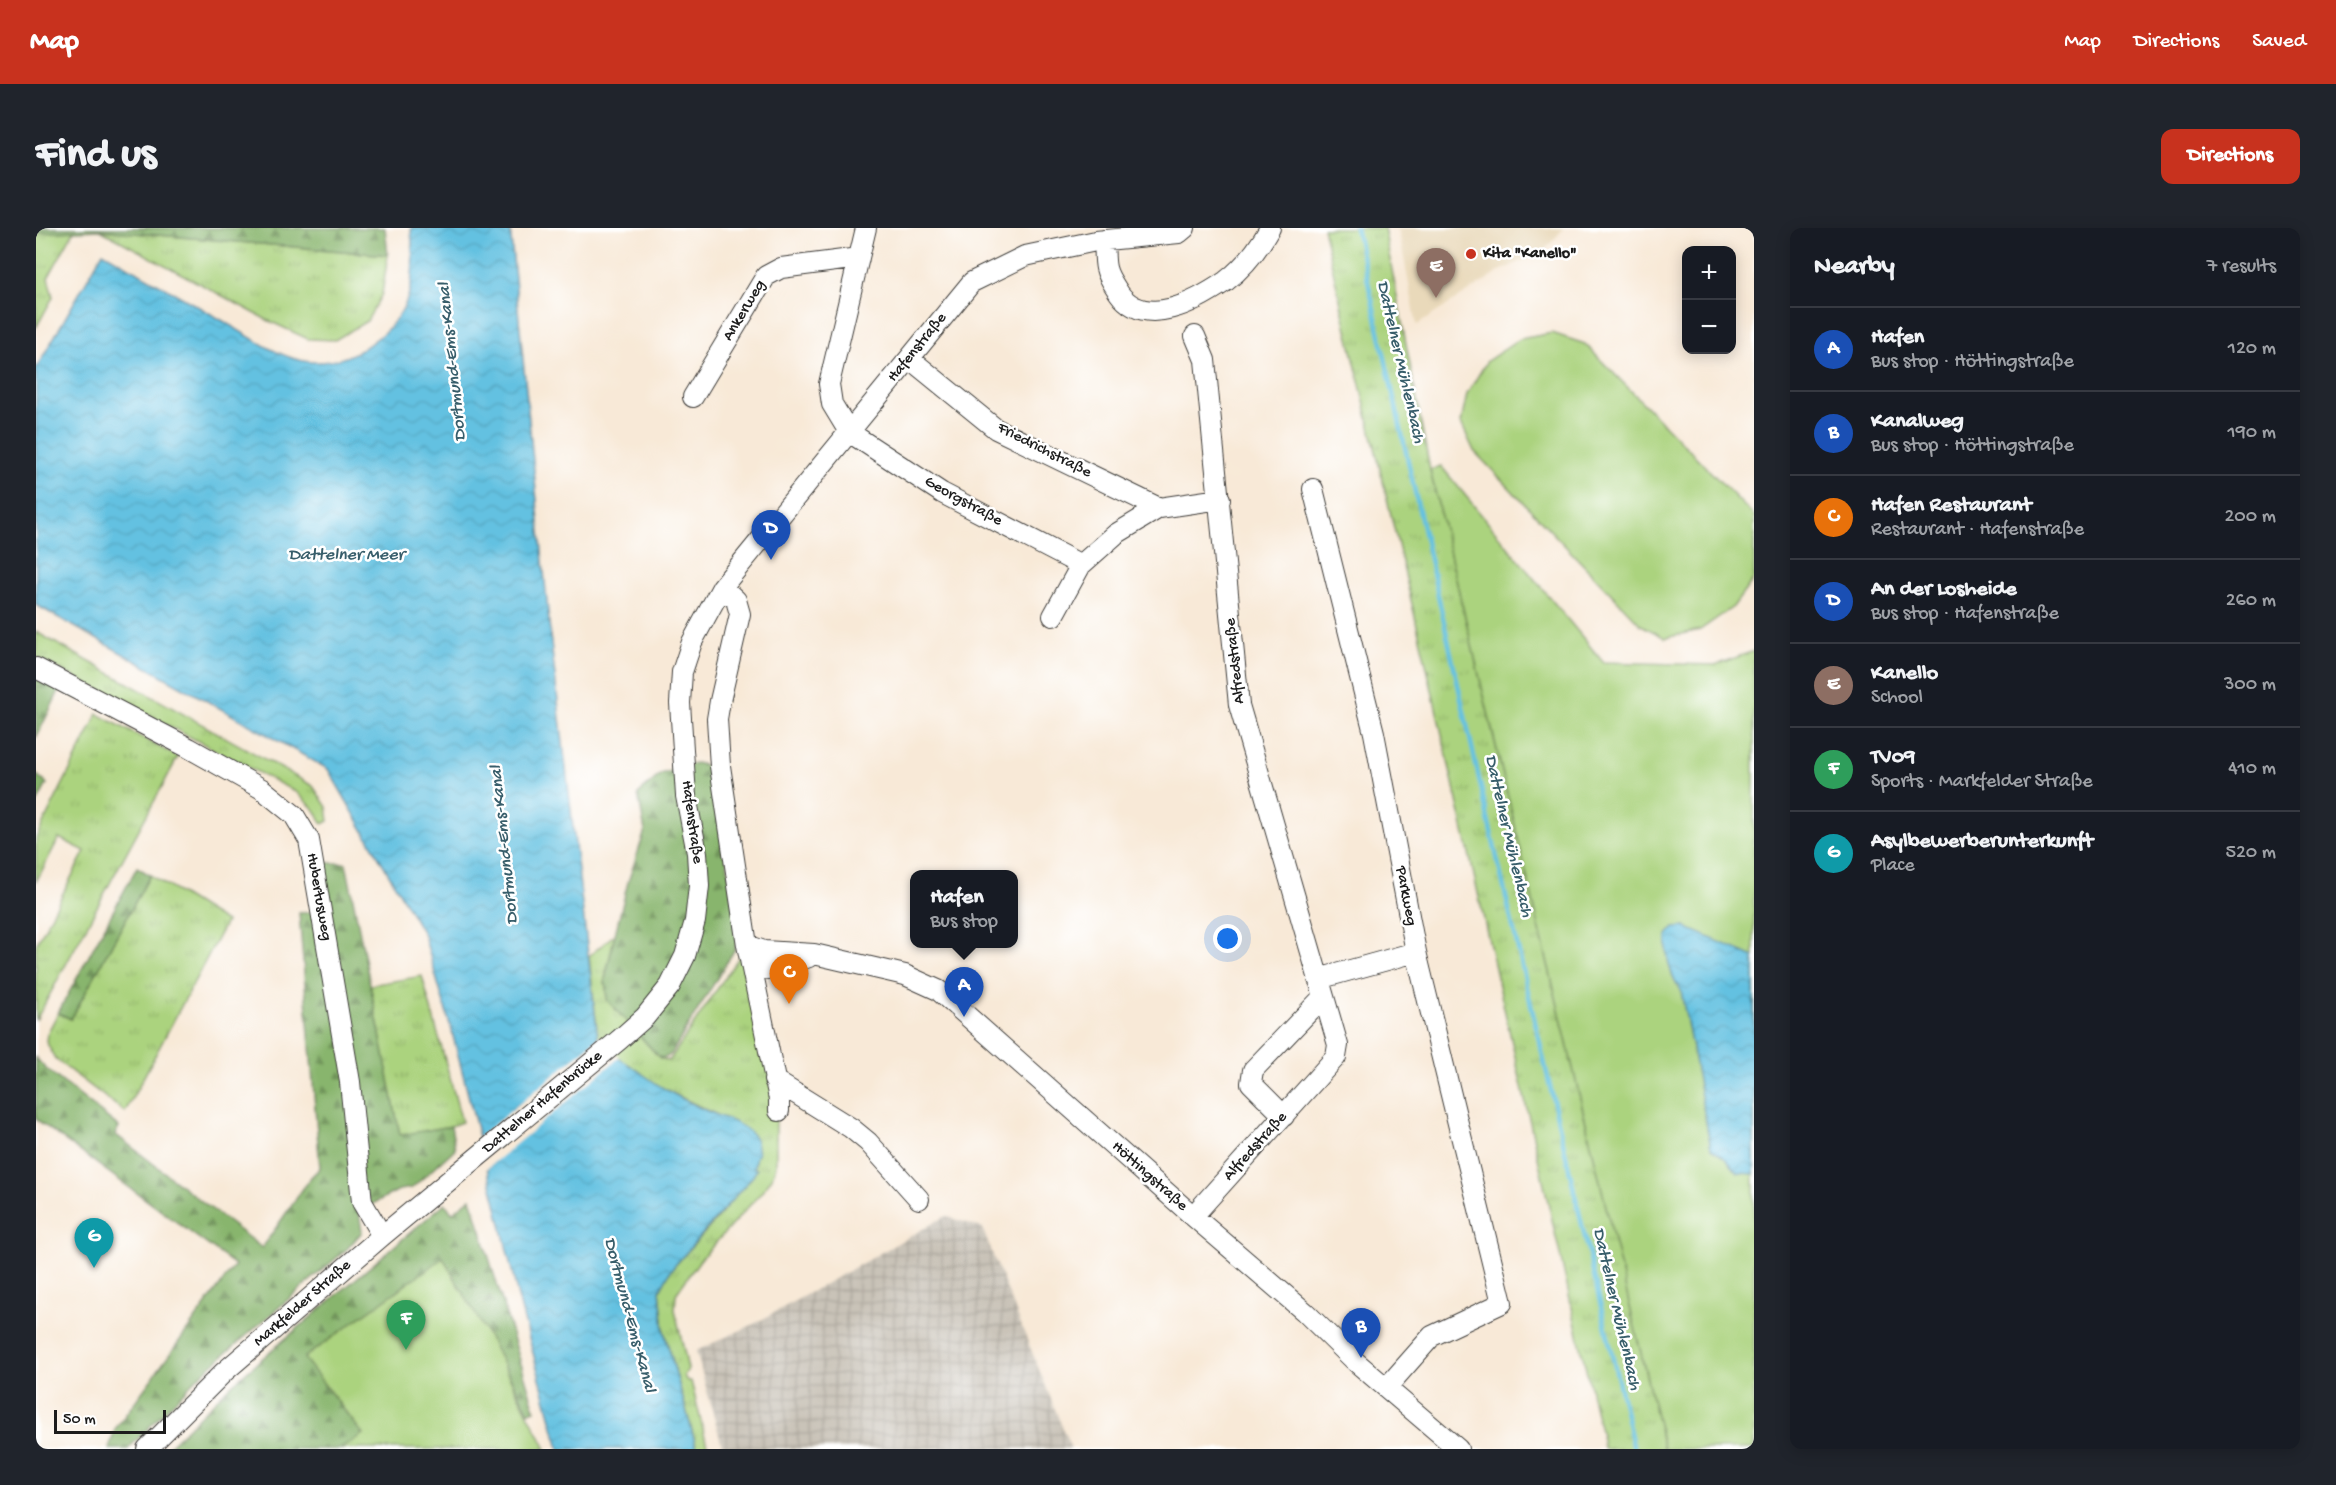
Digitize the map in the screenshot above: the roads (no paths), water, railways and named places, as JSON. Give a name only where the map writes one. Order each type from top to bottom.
[{"type":"street","points":[[849,432],[832,405],[829,384],[866,228]]},
{"type":"street","name":"Hafenstraße","points":[[619,1040],[645,1017],[670,986],[685,956],[695,921],[699,886],[697,854],[686,796],[680,703],[682,672],[692,642],[722,587],[972,282],[1025,256],[1104,240],[1179,232],[1185,228]]},
{"type":"street","points":[[1104,240],[1106,268],[1124,300],[1137,308],[1161,310],[1190,302],[1226,280],[1245,263],[1270,228]]},
{"type":"street","name":"Ankerweg","points":[[693,397],[765,276],[781,268],[858,258]]},
{"type":"street","name":"Alfredstraße","points":[[1194,1216],[1336,1057],[1338,1045],[1239,705],[1205,360],[1195,336]]},
{"type":"street","name":"Friedrichstraße","points":[[910,358],[996,429],[1159,508]]},
{"type":"street","name":"Georgstraße","points":[[849,432],[942,493],[1081,565]]},
{"type":"street","name":"Parkweg","points":[[1313,489],[1374,733],[1416,952],[1502,1303],[1432,1335],[1387,1387]]},
{"type":"street","points":[[1053,616],[1081,565],[1116,534],[1159,508],[1220,499]]},
{"type":"street","points":[[722,587],[736,600],[740,614],[722,684],[717,718],[720,766],[749,953],[779,1111]]},
{"type":"street","name":"Hubertusweg","points":[[36,668],[199,753],[262,789],[294,815],[309,840],[350,1082],[362,1202],[382,1236]]},
{"type":"street","name":"Höttingstraße","points":[[749,953],[764,951],[814,954],[905,975],[938,990],[1305,1312],[1356,1362],[1458,1449]]},
{"type":"street","points":[[1284,1116],[1251,1083],[1253,1070],[1320,988],[1416,952]]},
{"type":"street","name":"Dattelner Hafenbrücke","points":[[467,1166],[619,1040]]},
{"type":"street","points":[[774,1080],[852,1128],[868,1142],[919,1199]]},
{"type":"street","name":"Markfelder Straße","points":[[147,1449],[224,1372],[467,1166]]},
{"type":"water","name":"Dattelner Meer","points":[[411,228],[510,228],[551,642],[598,1038],[614,1055],[666,1090],[744,1128],[754,1137],[756,1143],[758,1155],[756,1155],[754,1168],[757,1169],[753,1176],[671,1270],[660,1290],[664,1331],[697,1449],[559,1449],[519,1301],[452,1032],[424,935],[328,769],[36,605],[36,369],[103,252],[276,352],[301,360],[322,362],[339,359],[362,349],[376,339],[399,315],[406,302],[412,275]]},
{"type":"water","points":[[1685,927],[1754,957],[1754,1174],[1738,1173],[1727,1160],[1711,1148],[1681,991],[1671,971],[1667,951],[1667,936],[1674,928]]},
{"type":"waterway","name":"Dattelner Mühlenbach","points":[[1356,228],[1488,819],[1634,1449]]},
{"type":"place","name":"Kita \"Kanello\"","points":[[1471,254]]},
{"type":"place","name":"Kanello","points":[[1436,298]]},
{"type":"place","name":"An der Losheide","points":[[771,560]]},
{"type":"place","name":"Hafen Restaurant","points":[[789,1004]]},
{"type":"place","name":"Hafen","points":[[964,1017]]},
{"type":"place","name":"Asylbewerberunterkunft","points":[[94,1268]]},
{"type":"place","name":"TV09","points":[[406,1350]]},
{"type":"place","name":"Kanalweg","points":[[1361,1358]]},
{"type":"water label","name":"Dortmund-Ems-Kanal","points":[[453,362]]},
{"type":"water label","name":"Dortmund-Ems-Kanal","points":[[505,845]]},
{"type":"water label","name":"Dortmund-Ems-Kanal","points":[[629,1315]]}]
